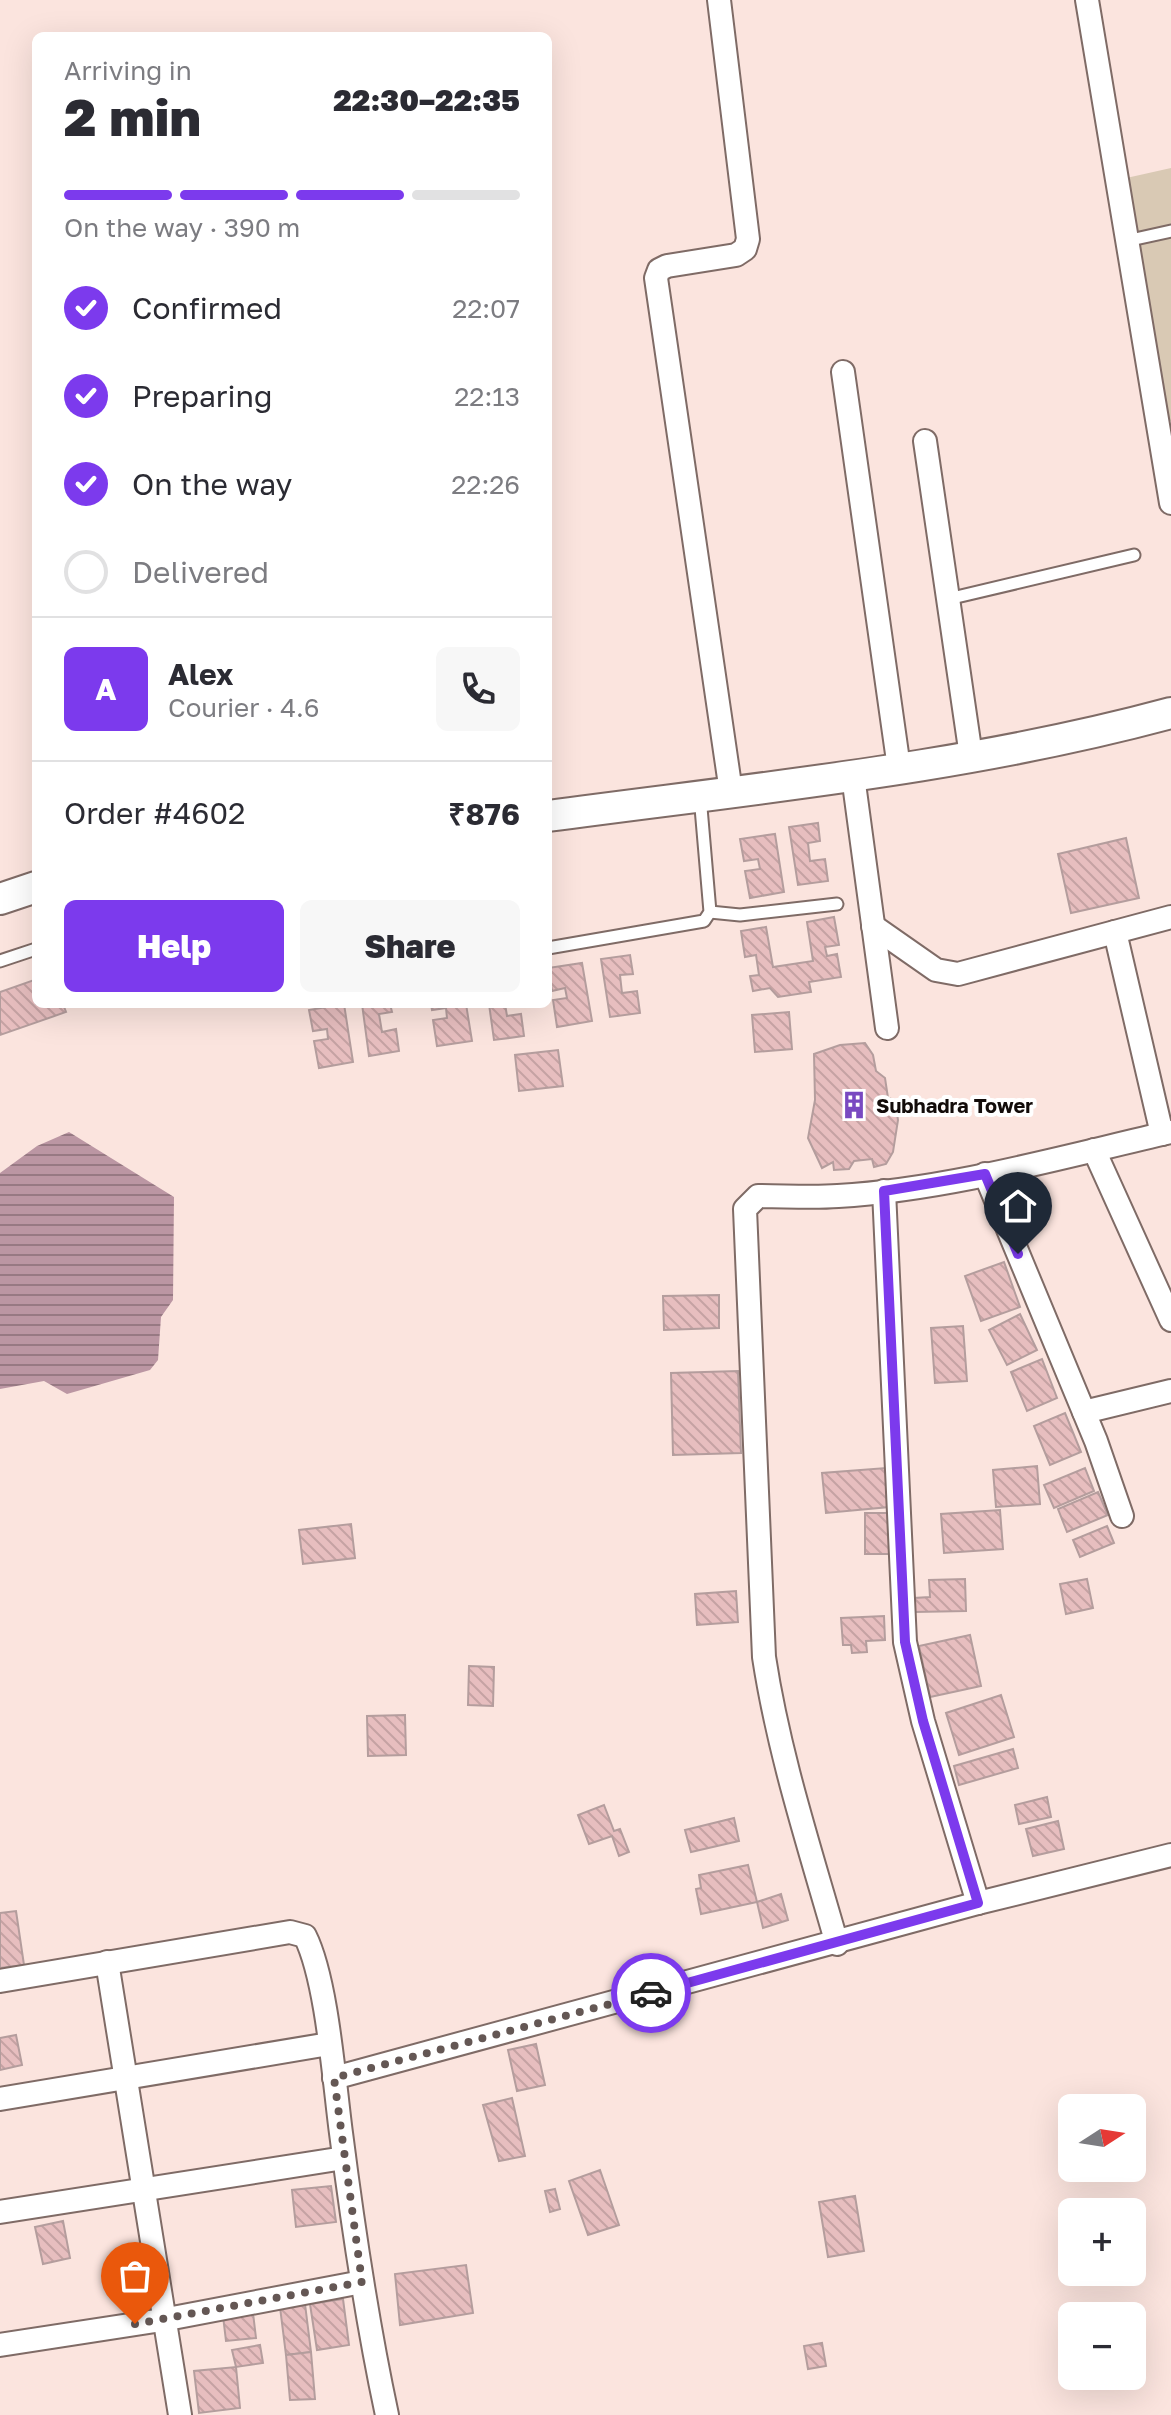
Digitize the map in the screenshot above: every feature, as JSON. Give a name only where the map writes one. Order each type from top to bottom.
[{"type":"street","points":[[719,0],[748,239],[745,249],[736,255],[667,266],[659,270],[656,278],[731,792]]},
{"type":"street","points":[[1087,0],[1171,503]]},
{"type":"street","points":[[843,372],[899,768]]},
{"type":"street","points":[[925,441],[971,756]]},
{"type":"street","points":[[552,815],[853,776],[1084,736],[1171,713]]},
{"type":"street","points":[[853,776],[887,1028]]},
{"type":"street","points":[[0,899],[32,888]]},
{"type":"street","points":[[873,926],[936,970],[958,974],[1171,917]]},
{"type":"street","points":[[837,1944],[783,1755],[764,1657],[745,1209],[758,1196],[836,1196],[884,1191],[985,1174],[1166,1133],[1115,932]]},
{"type":"street","points":[[1094,1150],[1171,1320]]},
{"type":"street","points":[[985,1174],[1084,1412],[1122,1516]]},
{"type":"street","points":[[884,1191],[905,1642],[923,1721],[978,1903]]},
{"type":"street","points":[[1149,1270],[1171,1264]]},
{"type":"street","points":[[1084,1412],[1171,1391]]},
{"type":"street","points":[[334,2078],[837,1944],[978,1903],[1171,1855]]},
{"type":"street","points":[[0,1981],[290,1932],[305,1936],[313,1952],[329,2044],[362,2282],[387,2415]]},
{"type":"street","points":[[107,1962],[162,2320],[180,2415]]},
{"type":"street","points":[[0,2099],[329,2044]]},
{"type":"street","points":[[0,2212],[344,2158]]},
{"type":"street","points":[[0,2345],[162,2320],[362,2282]]},
{"type":"lane","points":[[1126,241],[1171,231]]},
{"type":"lane","points":[[948,599],[1134,555]]},
{"type":"lane","points":[[552,947],[704,921],[710,912],[700,796]]},
{"type":"lane","points":[[710,912],[740,915],[837,904]]},
{"type":"lane","points":[[0,961],[32,950]]},
{"type":"shaded area","points":[[1171,168],[1171,421],[1156,425],[1113,181]]},
{"type":"shaded area","points":[[69,1132],[174,1197],[173,1300],[161,1317],[158,1360],[150,1370],[67,1394],[44,1381],[0,1389],[0,1173],[37,1146]]},
{"type":"building","points":[[818,823],[820,841],[808,843],[810,861],[825,859],[828,881],[798,885],[789,827]]},
{"type":"building","points":[[775,834],[784,892],[750,898],[745,871],[760,869],[758,859],[744,861],[740,839]]},
{"type":"building","points":[[1126,838],[1139,898],[1071,913],[1058,854]]},
{"type":"building","points":[[834,917],[839,945],[825,947],[827,956],[837,954],[841,977],[809,982],[811,992],[778,997],[770,988],[753,991],[750,976],[759,975],[756,955],[745,957],[741,931],[766,927],[773,967],[813,961],[807,922]]},
{"type":"building","points":[[630,955],[633,974],[620,975],[622,993],[637,991],[640,1013],[610,1017],[601,959]]},
{"type":"building","points":[[582,963],[592,1021],[557,1027],[553,1000],[567,998],[565,988],[552,991],[552,967]]},
{"type":"building","points":[[32,981],[32,1008],[64,1008],[66,1012],[0,1035],[0,992]]},
{"type":"building","points":[[345,1008],[353,1062],[319,1068],[314,1041],[328,1039],[327,1029],[313,1031],[309,1010]]},
{"type":"building","points":[[363,1008],[391,1008],[392,1012],[379,1014],[382,1032],[396,1029],[399,1051],[369,1056]]},
{"type":"building","points":[[446,1008],[467,1008],[472,1041],[437,1046],[433,1020],[447,1018]]},
{"type":"building","points":[[490,1008],[506,1008],[507,1016],[521,1014],[524,1036],[494,1040]]},
{"type":"building","points":[[789,1012],[792,1049],[755,1052],[752,1015]]},
{"type":"building","name":"Subhadra Tower","points":[[865,1043],[873,1055],[876,1071],[885,1078],[888,1098],[895,1100],[898,1120],[893,1152],[886,1164],[874,1167],[872,1159],[854,1161],[849,1169],[834,1170],[833,1162],[822,1168],[808,1138],[815,1100],[814,1054],[840,1045]]},
{"type":"building","points":[[558,1050],[563,1086],[519,1091],[515,1055]]},
{"type":"building","points":[[1004,1262],[1020,1307],[981,1321],[965,1276]]},
{"type":"building","points":[[719,1295],[719,1328],[664,1330],[663,1296]]},
{"type":"building","points":[[1020,1314],[1037,1350],[1007,1365],[989,1330]]},
{"type":"building","points":[[963,1326],[967,1381],[935,1383],[931,1328]]},
{"type":"building","points":[[1042,1359],[1057,1398],[1027,1411],[1011,1372]]},
{"type":"building","points":[[738,1371],[741,1453],[673,1455],[671,1373]]},
{"type":"building","points":[[1065,1413],[1081,1452],[1050,1465],[1034,1426]]},
{"type":"building","points":[[1037,1466],[1040,1504],[996,1507],[993,1470]]},
{"type":"building","points":[[886,1468],[889,1507],[826,1513],[822,1473]]},
{"type":"building","points":[[1085,1468],[1094,1491],[1054,1508],[1044,1485]]},
{"type":"building","points":[[1098,1492],[1108,1515],[1067,1532],[1058,1509]]},
{"type":"building","points":[[1000,1510],[1003,1549],[944,1553],[941,1514]]},
{"type":"building","points":[[865,1513],[892,1513],[892,1554],[865,1554]]},
{"type":"building","points":[[351,1524],[355,1558],[303,1564],[299,1530]]},
{"type":"building","points":[[1107,1526],[1114,1543],[1080,1557],[1073,1540]]},
{"type":"building","points":[[965,1579],[966,1611],[915,1612],[914,1598],[930,1597],[929,1580]]},
{"type":"building","points":[[1087,1579],[1093,1608],[1066,1614],[1060,1584]]},
{"type":"building","points":[[736,1591],[738,1622],[697,1625],[695,1594]]},
{"type":"building","points":[[884,1616],[885,1640],[866,1641],[867,1652],[852,1653],[851,1645],[843,1645],[841,1618]]},
{"type":"building","points":[[970,1635],[981,1686],[930,1697],[919,1646]]},
{"type":"building","points":[[469,1666],[494,1667],[493,1706],[468,1705]]},
{"type":"building","points":[[1001,1695],[1014,1737],[959,1755],[946,1713]]},
{"type":"building","points":[[405,1715],[406,1755],[368,1756],[367,1716]]},
{"type":"building","points":[[1013,1749],[1018,1768],[959,1785],[954,1766]]},
{"type":"building","points":[[1047,1797],[1051,1817],[1019,1824],[1015,1805]]},
{"type":"building","points":[[604,1805],[614,1831],[620,1829],[629,1852],[619,1856],[612,1836],[589,1844],[578,1815]]},
{"type":"building","points":[[734,1818],[739,1841],[691,1852],[685,1830]]},
{"type":"building","points":[[1058,1821],[1064,1849],[1033,1856],[1026,1829]]},
{"type":"building","points":[[748,1865],[757,1902],[701,1914],[696,1889],[701,1888],[699,1875]]},
{"type":"building","points":[[781,1894],[788,1920],[763,1928],[757,1902]]},
{"type":"building","points":[[16,1911],[24,1965],[0,1968],[0,1913]]},
{"type":"building","points":[[16,2035],[22,2065],[0,2070],[0,2038]]},
{"type":"building","points":[[536,2044],[545,2085],[517,2091],[508,2050]]},
{"type":"building","points":[[512,2098],[525,2156],[499,2161],[483,2105]]},
{"type":"building","points":[[600,2170],[619,2225],[588,2235],[569,2181]]},
{"type":"building","points":[[331,2186],[336,2222],[296,2227],[292,2190]]},
{"type":"building","points":[[555,2189],[560,2209],[550,2212],[545,2191]]},
{"type":"building","points":[[855,2196],[864,2251],[828,2257],[819,2202]]},
{"type":"building","points":[[63,2221],[70,2258],[43,2264],[35,2227]]},
{"type":"building","points":[[466,2265],[473,2313],[400,2325],[395,2274]]},
{"type":"building","points":[[343,2299],[349,2345],[317,2350],[310,2304]]},
{"type":"building","points":[[305,2304],[311,2352],[286,2355],[280,2307]]},
{"type":"building","points":[[253,2313],[256,2338],[226,2341],[223,2316]]},
{"type":"building","points":[[822,2343],[826,2366],[808,2369],[804,2346]]},
{"type":"building","points":[[260,2345],[263,2363],[236,2367],[232,2350]]},
{"type":"building","points":[[311,2352],[315,2399],[290,2400],[286,2355]]},
{"type":"building","points":[[236,2367],[240,2408],[199,2413],[194,2371]]},
{"type":"way so far","points":[[135,2324],[362,2282],[334,2078],[651,1993]]},
{"type":"place","name":"Subhadra Tower","points":[[854,1105]]},
{"type":"route","points":[[651,1993],[978,1903],[923,1721],[905,1642],[884,1191],[985,1174],[1018,1254]]}]
